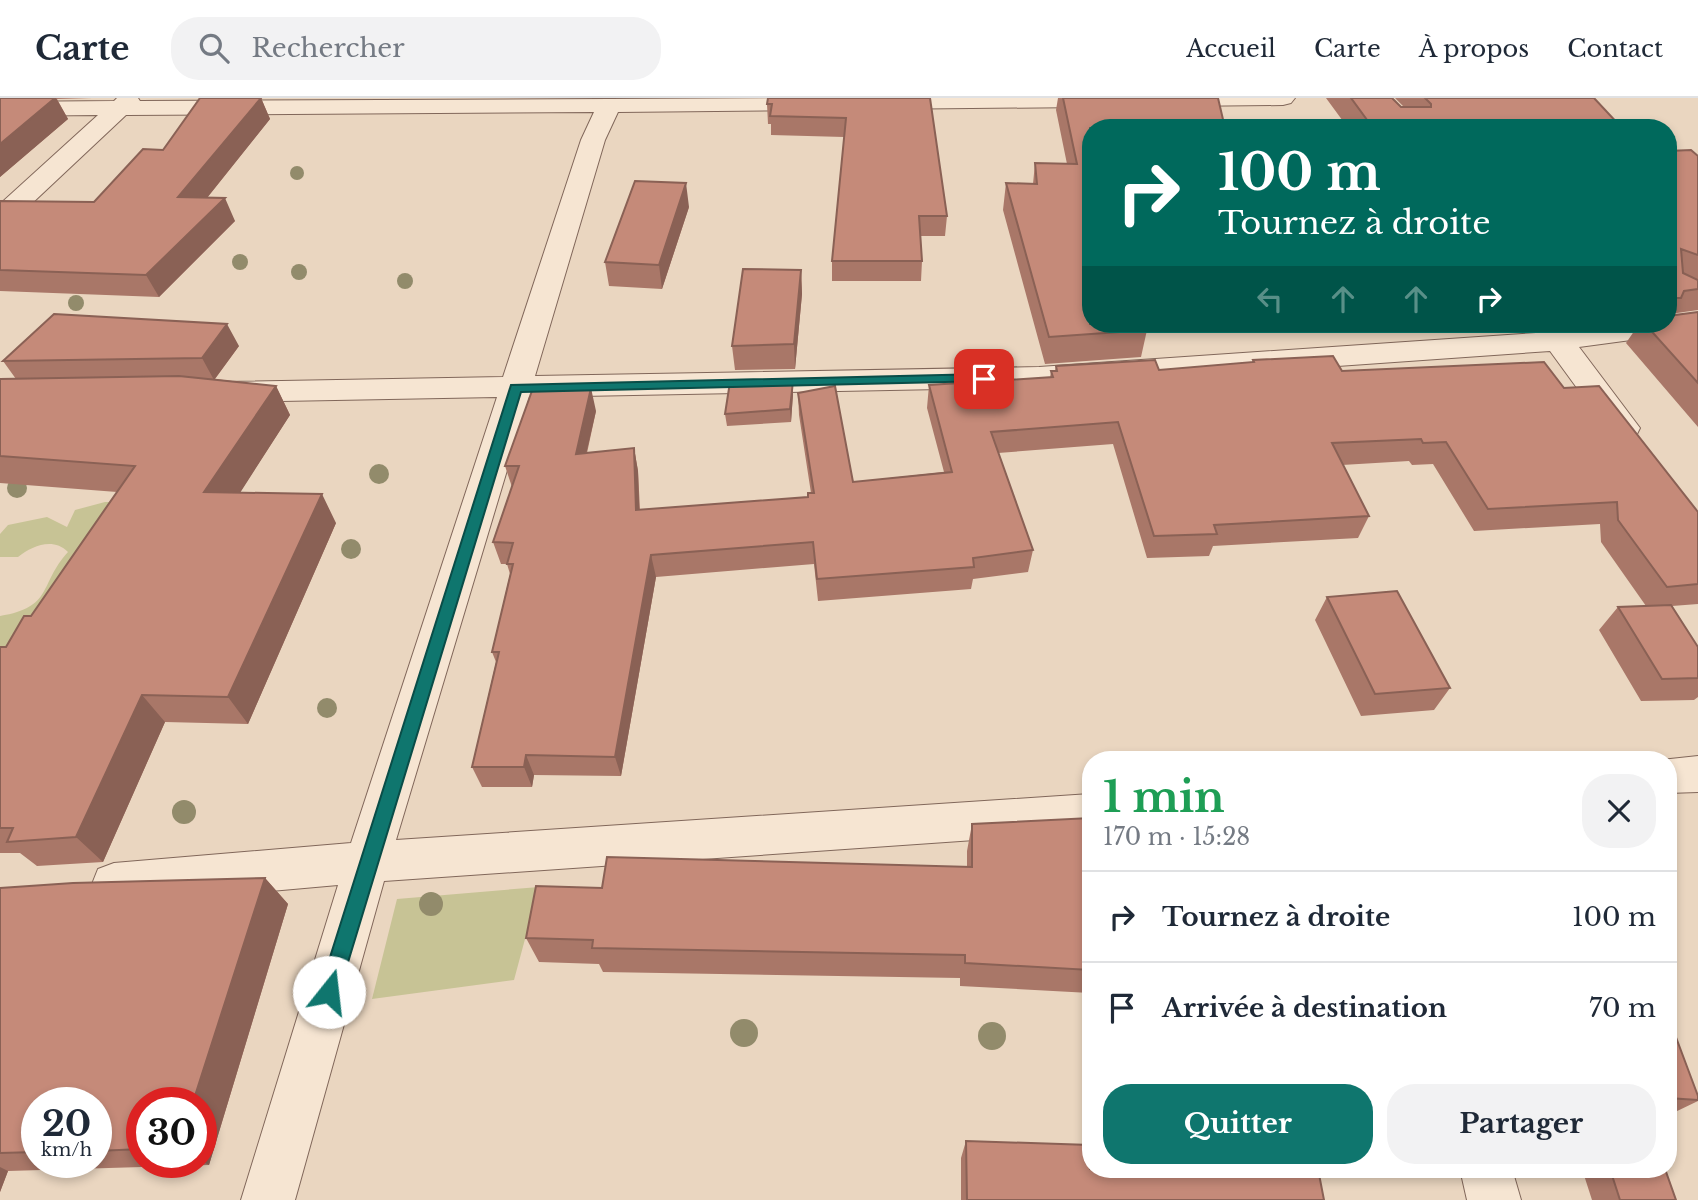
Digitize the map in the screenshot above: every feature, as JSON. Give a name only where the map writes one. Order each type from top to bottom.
[{"type":"street","points":[[0,109],[125,103],[850,103],[1283,98]]},
{"type":"street","points":[[268,1200],[367,862],[593,140],[611,102]]},
{"type":"street","points":[[0,218],[125,103]]},
{"type":"street","points":[[1677,308],[1695,305]]},
{"type":"street","points":[[195,393],[1038,377],[1551,333],[1640,448]]},
{"type":"street","points":[[1677,775],[1698,774]]},
{"type":"street","points":[[82,886],[367,862],[1082,814]]},
{"type":"street","points":[[1488,1178],[1494,1200]]},
{"type":"shaded area","points":[[105,502],[120,502],[127,511],[0,655],[0,616],[29,607],[37,600],[68,552],[62,547],[49,544],[30,549],[18,557],[0,557],[0,534],[8,525],[47,517],[67,527],[75,510]]},
{"type":"shaded area","points":[[539,887],[514,980],[372,999],[397,899]]},
{"type":"building","points":[[0,98],[55,98],[0,144]]},
{"type":"building","points":[[200,98],[261,98],[178,197],[225,198],[146,275],[0,270],[0,201],[94,202],[143,149],[163,150]]},
{"type":"building","points":[[768,98],[930,98],[947,216],[919,216],[922,261],[832,261],[846,118],[770,116],[772,104],[767,104]]},
{"type":"building","points":[[1063,98],[1218,98],[1223,119],[1082,119],[1082,333],[1105,333],[1049,337],[1006,183],[1037,184],[1035,163],[1077,164]]},
{"type":"building","points":[[1351,98],[1392,98],[1401,107],[1431,107],[1425,98],[1594,98],[1614,119],[1366,119]]},
{"type":"building","points":[[1691,150],[1698,156],[1698,255],[1681,249],[1683,273],[1698,280],[1698,289],[1684,291],[1681,298],[1677,298],[1677,151]]},
{"type":"building","points":[[635,181],[686,183],[659,265],[605,262]]},
{"type":"building","points":[[743,269],[801,270],[794,344],[732,346]]},
{"type":"building","points":[[1698,312],[1698,383],[1653,333],[1677,333],[1677,315]]},
{"type":"building","points":[[54,314],[227,324],[202,358],[3,361]]},
{"type":"building","points":[[1333,356],[1342,371],[1544,362],[1564,388],[1599,386],[1698,512],[1698,584],[1667,587],[1618,520],[1617,502],[1488,509],[1446,442],[1423,443],[1421,439],[1332,443],[1369,516],[1214,525],[1217,534],[1154,536],[1118,422],[991,432],[1033,550],[973,558],[974,567],[817,579],[813,542],[651,555],[615,757],[526,755],[524,767],[472,767],[499,652],[492,652],[513,564],[507,564],[513,543],[493,542],[519,466],[505,466],[533,388],[591,388],[576,454],[634,448],[636,510],[808,497],[808,493],[814,493],[798,393],[835,386],[853,482],[952,472],[929,385],[1053,377],[1051,371],[1057,371],[1056,366],[1155,360],[1159,370],[1254,362],[1253,360]]},
{"type":"building","points":[[179,376],[276,386],[204,492],[322,494],[228,697],[142,695],[76,837],[7,842],[13,828],[0,828],[0,647],[6,647],[24,616],[31,616],[135,466],[0,456],[0,379]]},
{"type":"building","points":[[793,381],[790,409],[725,414],[730,382]]},
{"type":"building","points":[[1397,591],[1450,688],[1375,694],[1327,597]]},
{"type":"building","points":[[1671,605],[1698,647],[1698,678],[1662,679],[1618,607]]},
{"type":"building","points":[[1082,818],[1082,970],[965,963],[965,955],[592,948],[593,940],[526,938],[536,886],[602,888],[607,857],[972,867],[972,824]]},
{"type":"building","points":[[265,878],[198,1087],[126,1087],[126,1150],[112,1150],[112,1087],[21,1087],[21,1152],[0,1153],[0,888],[73,883]]},
{"type":"building","points":[[1677,1040],[1698,1096],[1698,1100],[1677,1099]]},
{"type":"building","points":[[966,1141],[1082,1145],[1082,1178],[1320,1178],[1324,1200],[967,1200]]},
{"type":"building","points":[[1613,1178],[1668,1178],[1676,1200],[1620,1200]]},
{"type":"route","points":[[329,992],[367,862],[516,388],[984,379]]}]
